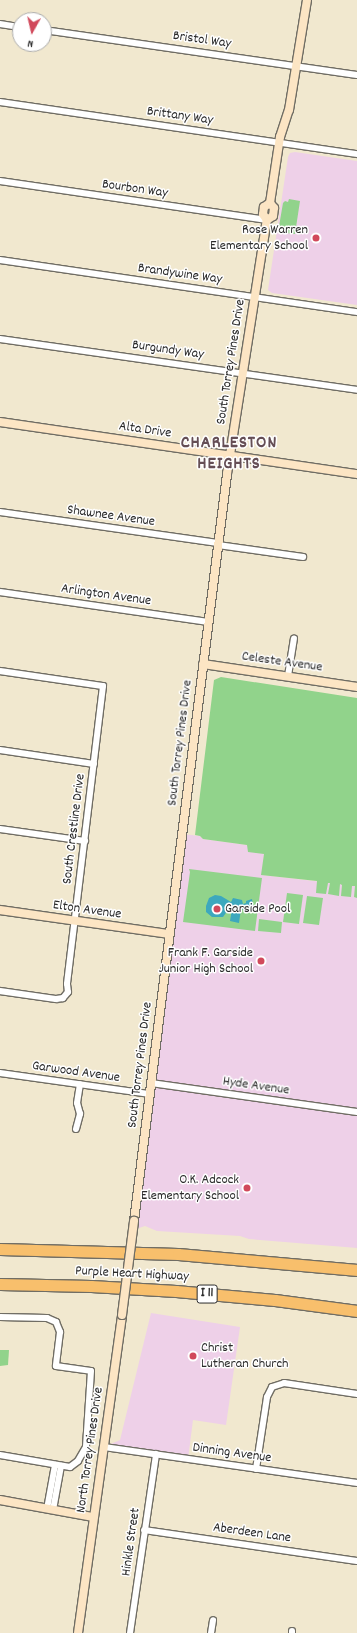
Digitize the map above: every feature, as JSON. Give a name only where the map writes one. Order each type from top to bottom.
[{"type":"highway","name":"Purple Heart Highway","points":[[0,1249],[178,1254],[357,1270]]},
{"type":"highway","name":"Purple Heart Highway","points":[[0,1284],[91,1286],[176,1291],[275,1300],[357,1311]]},
{"type":"main road","name":"South Torrey Pines Drive","points":[[127,1271],[229,456],[267,220],[263,214],[264,207],[270,203],[279,142],[289,110],[307,0]]},
{"type":"main road","name":"Alta Drive","points":[[0,422],[357,474]]},
{"type":"main road","name":"Celeste Avenue","points":[[203,664],[357,686]]},
{"type":"main road","name":"Elton Avenue","points":[[0,910],[170,934]]},
{"type":"main road","name":"North Torrey Pines Drive","points":[[78,1633],[127,1271]]},
{"type":"main road","points":[[0,1500],[94,1517]]},
{"type":"street","points":[[0,24],[12,26]]},
{"type":"street","name":"Bristol Way","points":[[52,31],[357,75]]},
{"type":"street","name":"Brittany Way","points":[[0,102],[357,154]]},
{"type":"street","name":"Bourbon Way","points":[[0,181],[267,220]]},
{"type":"street","name":"Brandywine Way","points":[[0,260],[357,312]]},
{"type":"street","name":"Burgundy Way","points":[[0,338],[357,390]]},
{"type":"street","name":"Shawnee Avenue","points":[[0,512],[303,557]]},
{"type":"street","name":"Arlington Avenue","points":[[0,592],[209,622]]},
{"type":"street","points":[[288,676],[294,638]]},
{"type":"street","name":"South Crestline Drive","points":[[0,671],[103,686],[67,984],[68,992],[63,998],[56,999],[0,991]]},
{"type":"street","points":[[0,750],[94,764]]},
{"type":"street","points":[[0,829],[85,841]]},
{"type":"street","name":"Garwood Avenue","points":[[0,1073],[150,1094]]},
{"type":"street","name":"Hyde Avenue","points":[[151,1083],[357,1112]]},
{"type":"street","points":[[76,1129],[80,1114],[77,1103],[80,1084]]},
{"type":"street","points":[[0,1317],[47,1318],[56,1322],[60,1332],[56,1366],[91,1371],[86,1447],[78,1461],[70,1467],[0,1455]]},
{"type":"street","points":[[256,1469],[267,1397],[272,1387],[284,1384],[357,1394]]},
{"type":"street","name":"Dinning Avenue","points":[[104,1448],[357,1483]]},
{"type":"street","name":"Hinkle Street","points":[[130,1633],[156,1454]]},
{"type":"street","points":[[50,1509],[58,1465]]},
{"type":"street","name":"Aberdeen Lane","points":[[144,1530],[357,1561]]},
{"type":"street","points":[[211,1633],[213,1620]]},
{"type":"shaded area","name":"Rose Warren Elementary School","points":[[295,152],[357,161],[357,305],[272,293],[268,290],[288,157],[290,153]]},
{"type":"shaded area","points":[[182,834],[200,836],[203,839],[247,845],[264,854],[262,875],[357,886],[357,1248],[249,1239],[240,1236],[157,1231],[145,1226],[133,1230]]},
{"type":"shaded area","points":[[151,1313],[240,1327],[226,1425],[193,1420],[188,1459],[104,1447],[120,1440]]},
{"type":"green space","points":[[289,199],[300,201],[295,234],[278,232],[283,203],[285,201],[288,202]]},
{"type":"green space","points":[[221,677],[357,698],[357,898],[354,897],[355,886],[352,886],[351,897],[341,896],[342,885],[340,884],[339,896],[328,894],[330,883],[328,883],[326,894],[316,893],[317,881],[261,875],[264,854],[248,852],[247,845],[203,839],[200,836],[195,835],[214,680]]},
{"type":"green space","points":[[189,869],[262,878],[255,931],[183,922],[190,872]]},
{"type":"green space","points":[[287,893],[303,895],[299,924],[283,922]]},
{"type":"green space","points":[[307,896],[323,898],[319,925],[303,923]]},
{"type":"green space","points":[[259,919],[282,922],[281,933],[258,931]]},
{"type":"green space","points":[[0,1350],[9,1350],[8,1365],[0,1366]]},
{"type":"water","name":"Garside Pool","points":[[215,895],[221,896],[231,902],[233,898],[242,900],[243,904],[252,899],[254,911],[252,912],[241,909],[239,923],[230,921],[232,908],[230,907],[223,917],[212,917],[206,912],[206,906],[209,898]]},
{"type":"place","name":"Rose Warren Elementary School","points":[[316,238]]},
{"type":"place","name":"Garside Pool","points":[[217,909]]},
{"type":"place","name":"Frank F. Garside Junior High School","points":[[261,961]]},
{"type":"place","name":"O.K. Adcock Elementary School","points":[[247,1188]]},
{"type":"place","name":"Christ Lutheran Church","points":[[193,1356]]},
{"type":"district","name":"CHARLESTON HEIGHTS","points":[[229,455]]}]
